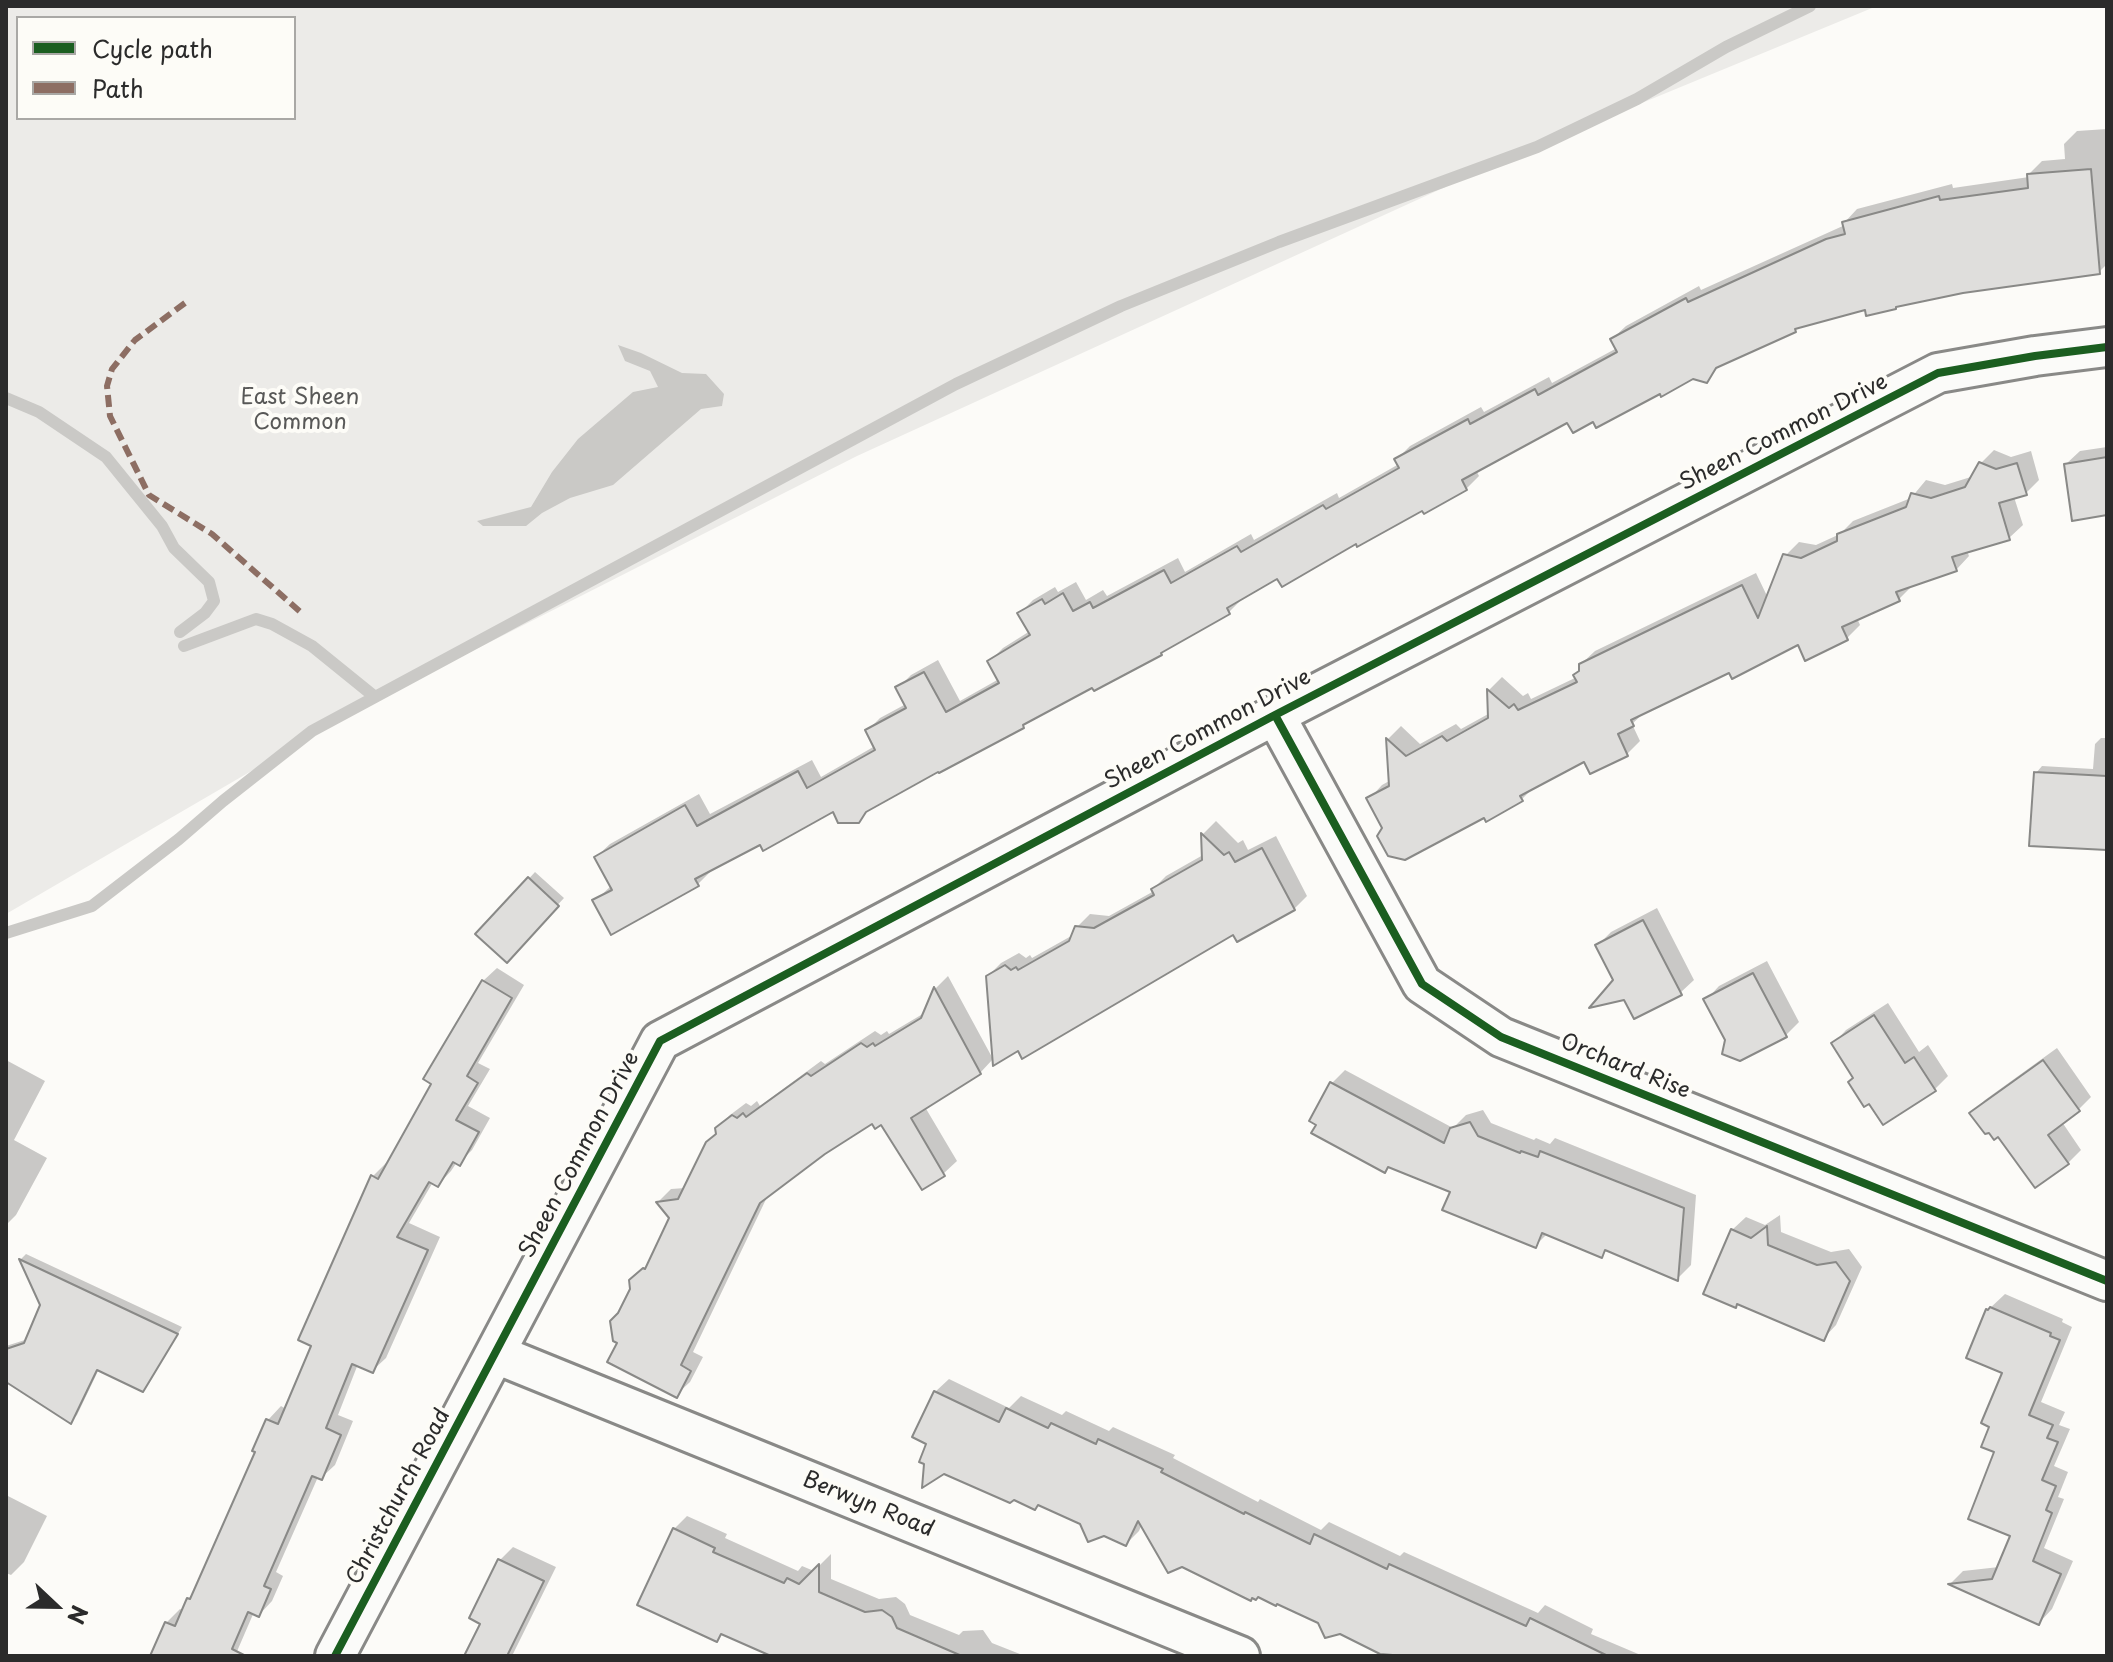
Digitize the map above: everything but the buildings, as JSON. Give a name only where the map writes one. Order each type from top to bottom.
[{"type":"street","name":"Sheen Common Drive","points":[[496,1354],[660,1041],[1275,715],[1938,373],[2107,347]]},
{"type":"street","name":"Orchard Rise","points":[[1275,715],[1422,984],[1501,1037],[2107,1281]]},
{"type":"street","name":"Christchurch Road","points":[[335,1656],[496,1354]]},
{"type":"street","name":"Berwyn Road","points":[[496,1354],[1240,1656]]},
{"type":"green space","name":"East Sheen Common","points":[[6,6],[1877,6],[1511,157],[857,456],[356,710],[6,914]]},
{"type":"shaded area","points":[[618,345],[682,373],[706,374],[724,394],[722,406],[701,409],[613,485],[570,498],[526,526],[483,526],[477,521],[531,507],[552,472],[578,439],[633,392],[658,387],[650,371],[625,361]]},
{"type":"waterway","points":[[6,933],[92,906],[312,731],[956,384],[1121,306],[1279,242],[1537,147],[1637,99],[1726,47],[1810,6]]},
{"type":"waterway","points":[[6,398],[39,412],[106,457],[162,526],[174,548],[209,582],[214,601],[205,613],[180,632]]},
{"type":"waterway","points":[[184,646],[256,619],[272,624],[312,646],[375,697]]},
{"type":"marked path","points":[[185,303],[135,340],[112,369],[107,386],[110,416],[149,495],[212,534],[304,615]]},
{"type":"cycle path","points":[[335,1656],[660,1041],[1275,715],[1938,373],[2107,347]]},
{"type":"cycle path","points":[[1275,715],[1422,984],[1501,1037],[2107,1281]]}]
